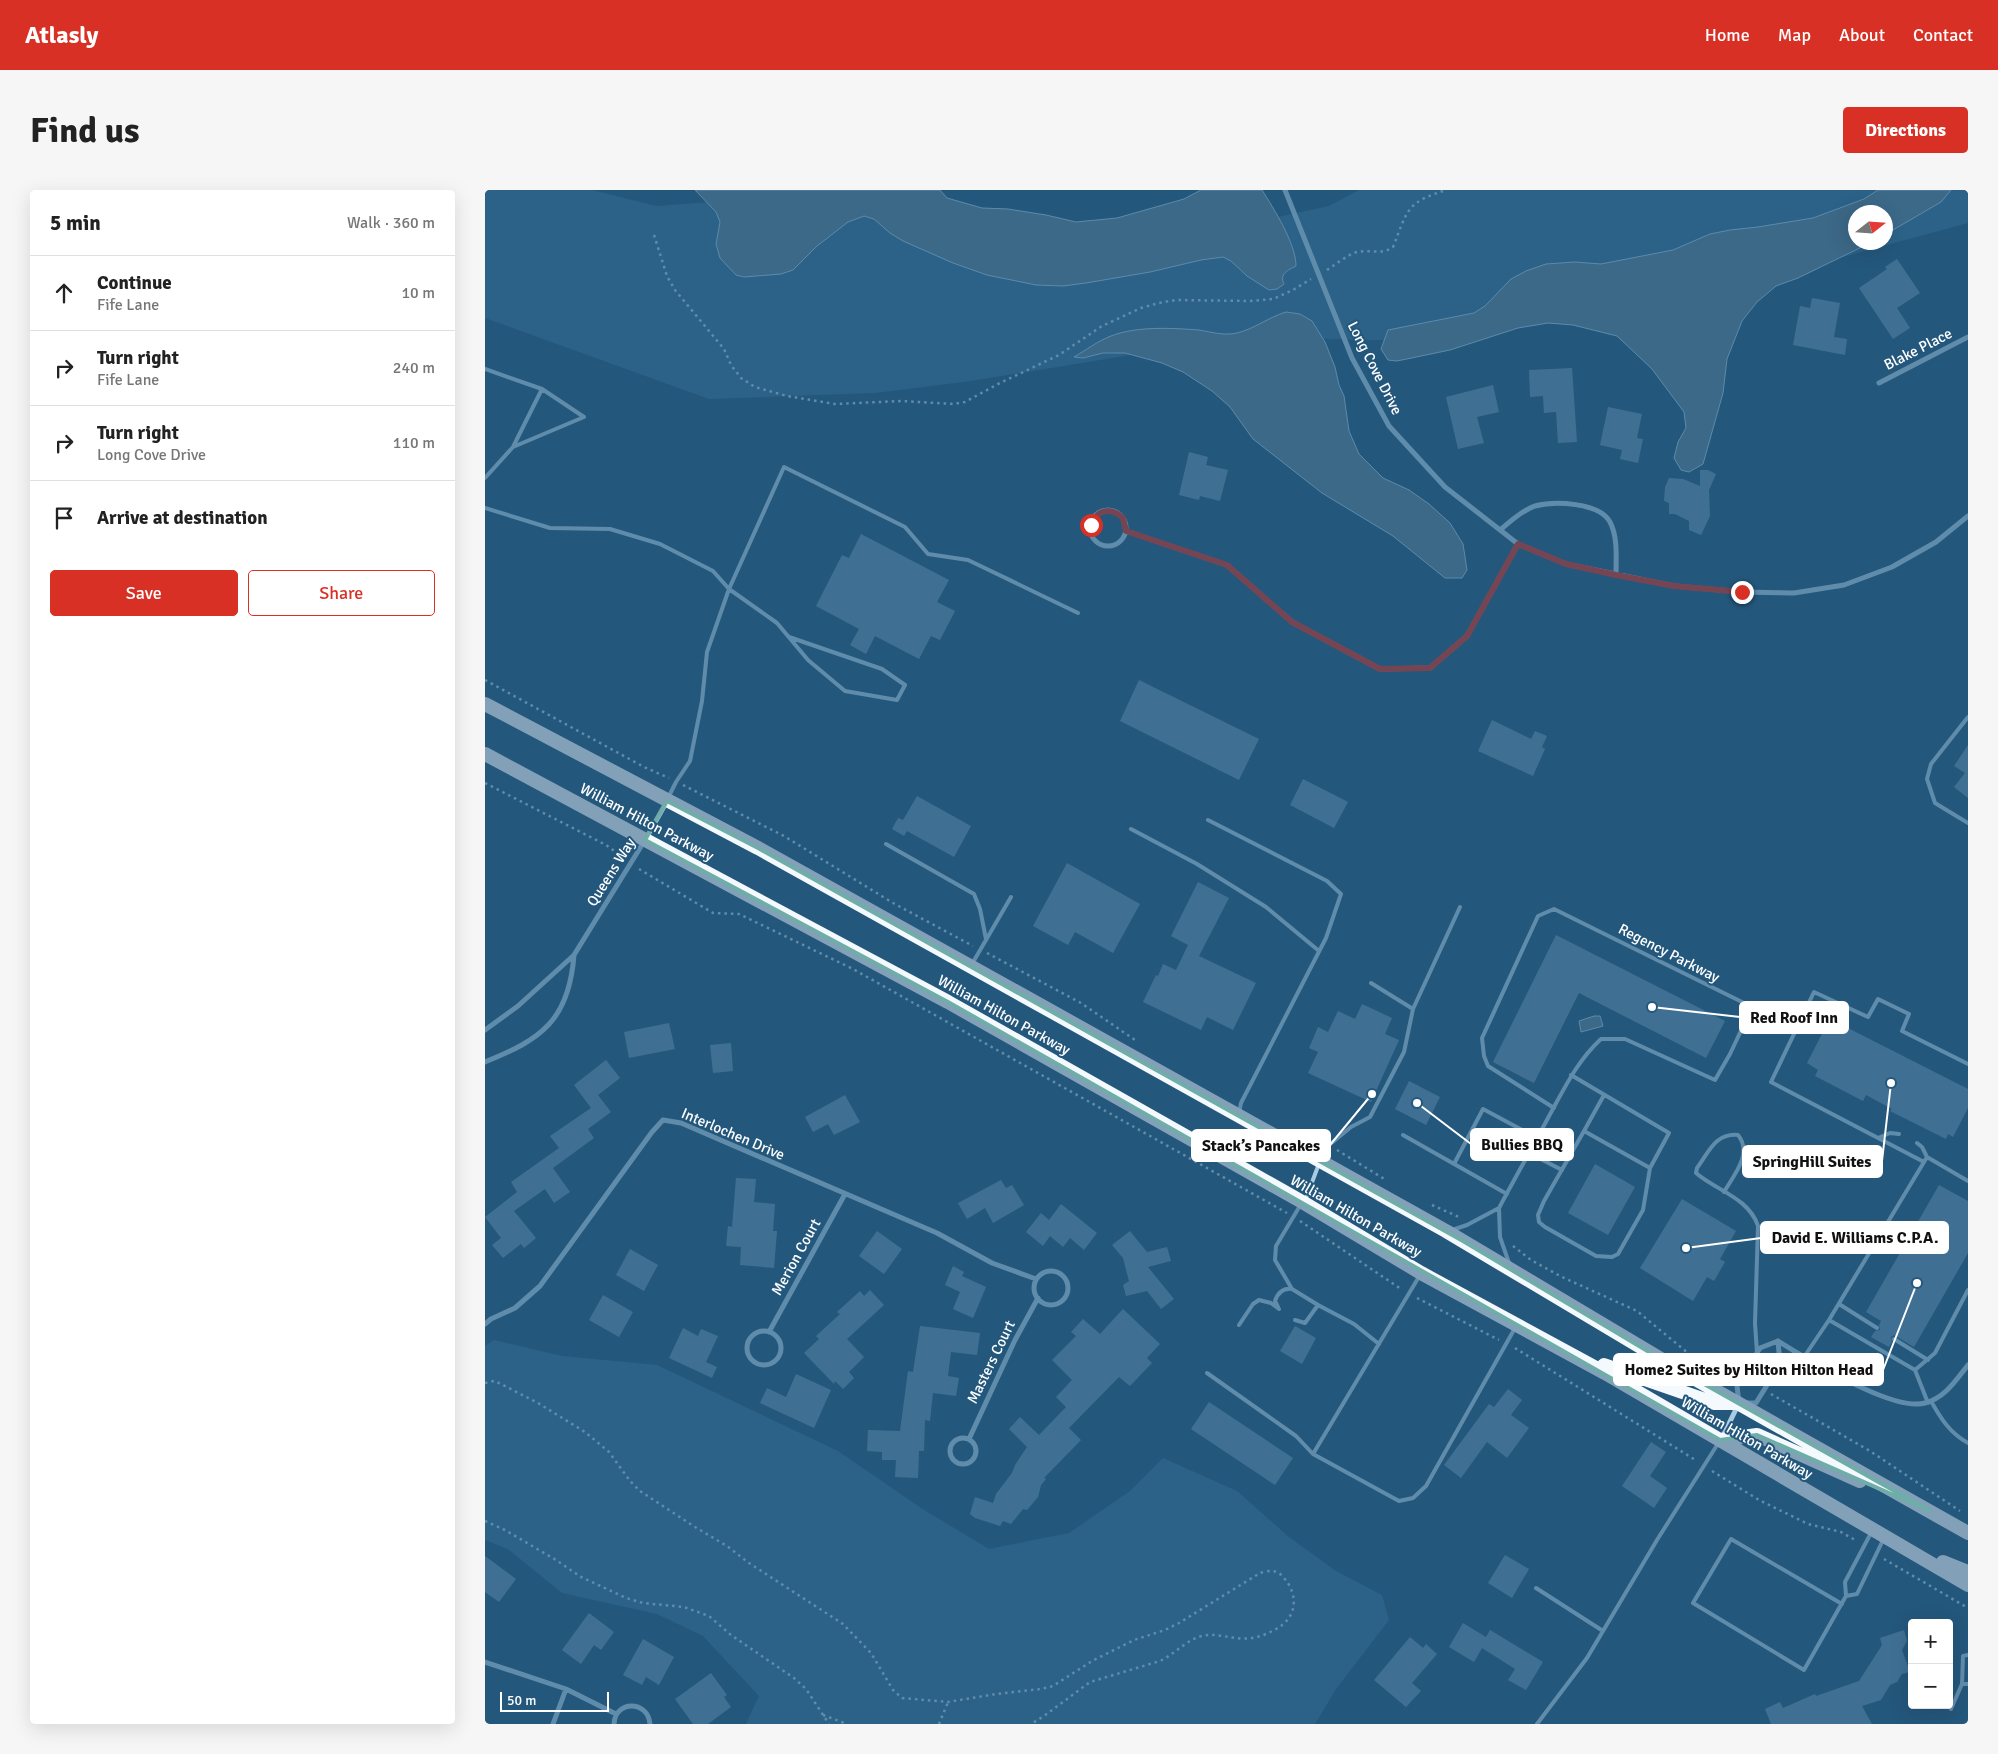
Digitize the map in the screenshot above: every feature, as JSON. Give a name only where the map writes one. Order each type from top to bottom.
[{"type":"highway","name":"William Hilton Parkway","points":[[485,704],[758,848],[1320,1160],[1446,1231],[1681,1371],[1968,1533]]},
{"type":"highway","name":"William Hilton Parkway","points":[[485,754],[948,1002],[1303,1203],[1421,1273],[1605,1373],[1968,1585]]},
{"type":"highway","points":[[1563,1351],[1714,1403],[1739,1403]]},
{"type":"highway","points":[[1720,1440],[1757,1435],[1930,1511]]},
{"type":"highway","points":[[1901,1545],[1968,1572]]},
{"type":"street","name":"Long Cove Drive","points":[[1285,190],[1352,358],[1389,426],[1445,487],[1518,544],[1566,564],[1674,586],[1742,592],[1794,593],[1844,585],[1892,567],[1936,542],[1968,516]]},
{"type":"street","name":"Blake Place","points":[[1879,383],[1968,337]]},
{"type":"street","points":[[1500,530],[1534,506],[1579,504],[1592,509],[1609,520],[1614,531],[1617,553],[1616,575]]},
{"type":"street","points":[[1105,510],[1112,510],[1123,518],[1126,531],[1118,543],[1105,545],[1094,538],[1091,532],[1091,525],[1099,513],[1105,510]]},
{"type":"street","points":[[1126,531],[1227,565],[1292,622],[1380,669],[1430,668],[1467,636],[1518,544]]},
{"type":"street","name":"Queens Way","points":[[485,1030],[518,1006],[575,955],[667,801]]},
{"type":"street","name":"Queens Way","points":[[485,1062],[515,1050],[539,1034],[557,1016],[573,980],[575,955]]},
{"type":"street","name":"Interlochen Drive","points":[[485,1324],[488,1319],[515,1308],[540,1286],[652,1132],[663,1120],[681,1123],[937,1233],[992,1262],[1036,1279]]},
{"type":"street","name":"Merion Court","points":[[769,1332],[845,1194]]},
{"type":"street","points":[[1053,1270],[1060,1273],[1068,1283],[1066,1296],[1056,1304],[1043,1302],[1035,1292],[1036,1279],[1041,1274],[1053,1270]]},
{"type":"street","name":"Masters Court","points":[[969,1439],[1015,1340],[1038,1298]]},
{"type":"street","points":[[769,1332],[779,1341],[780,1354],[771,1364],[759,1365],[753,1362],[749,1356],[747,1343],[756,1333],[769,1332]]},
{"type":"street","points":[[1720,1440],[1739,1403],[1737,1386],[1760,1348],[1778,1341]]},
{"type":"street","points":[[1778,1341],[1804,1357],[1888,1398],[1908,1404],[1929,1402],[1939,1398],[1949,1389],[1968,1365]]},
{"type":"street","points":[[1739,1403],[1756,1403],[1765,1390],[1780,1364],[1778,1341]]},
{"type":"street","points":[[959,1438],[969,1439],[976,1446],[975,1457],[968,1464],[957,1463],[951,1456],[951,1445],[959,1438]]},
{"type":"street","points":[[485,1662],[566,1689],[616,1714]]},
{"type":"street","points":[[553,1724],[566,1689]]},
{"type":"street","points":[[614,1724],[616,1714],[627,1706],[641,1708],[646,1712],[650,1724]]},
{"type":"lane","points":[[485,369],[542,390],[584,417],[513,447]]},
{"type":"lane","points":[[485,478],[513,447],[542,390]]},
{"type":"lane","points":[[667,801],[676,782],[690,761],[702,701],[707,652],[729,589],[784,467],[905,527],[928,554],[967,560],[1078,613]]},
{"type":"lane","points":[[485,508],[550,528],[610,529],[660,544],[713,571],[729,589],[777,623],[789,637],[809,660],[845,691],[897,700],[905,685],[882,669],[789,637]]},
{"type":"lane","points":[[1968,717],[1931,764],[1927,779],[1935,803],[1968,823]]},
{"type":"lane","points":[[1208,820],[1327,881],[1341,894],[1326,938],[1241,1103],[1239,1115]]},
{"type":"lane","points":[[1131,829],[1197,864],[1266,907],[1319,951]]},
{"type":"lane","points":[[886,844],[973,894],[980,910],[986,939]]},
{"type":"lane","points":[[970,966],[1011,897]]},
{"type":"lane","points":[[1293,1289],[1275,1260],[1276,1246],[1303,1203],[1320,1160],[1328,1146],[1351,1127],[1369,1117],[1404,1052],[1413,1009],[1460,907]]},
{"type":"lane","name":"Regency Parkway","points":[[1499,1208],[1554,1108],[1571,1075],[1585,1054],[1601,1039],[1625,1039],[1715,1080],[1746,1020],[1742,1002],[1554,909],[1538,916],[1482,1038],[1484,1056],[1488,1066],[1554,1108]]},
{"type":"lane","points":[[1371,983],[1413,1009]]},
{"type":"lane","points":[[1924,1162],[1771,1082],[1814,992],[1868,1018],[1878,999],[1909,1014],[1902,1031],[1968,1064]]},
{"type":"lane","points":[[1571,1075],[1604,1094],[1669,1133],[1650,1168],[1643,1210],[1637,1223],[1618,1254],[1603,1258],[1581,1248],[1545,1227],[1539,1222],[1538,1216],[1544,1201],[1604,1094]]},
{"type":"lane","points":[[1454,1164],[1483,1109],[1537,1138]]},
{"type":"lane","points":[[1584,1131],[1650,1168]]},
{"type":"lane","points":[[1878,1138],[1890,1133],[1899,1134]]},
{"type":"lane","points":[[1724,1192],[1745,1150],[1744,1142],[1738,1135],[1730,1134],[1718,1138],[1697,1168],[1696,1173],[1724,1192],[1738,1200],[1755,1216],[1758,1226],[1755,1323],[1757,1353]]},
{"type":"lane","points":[[1403,1135],[1507,1194]]},
{"type":"lane","points":[[1917,1143],[1922,1147],[1927,1156],[1968,1180]]},
{"type":"lane","points":[[1529,1153],[1562,1170]]},
{"type":"lane","points":[[1804,1357],[1839,1304],[1927,1156]]},
{"type":"lane","points":[[1446,1231],[1467,1225],[1499,1208],[1499,1230],[1502,1245],[1512,1270]]},
{"type":"lane","points":[[1313,1454],[1421,1273]]},
{"type":"lane","points":[[1239,1325],[1253,1304],[1259,1300],[1271,1303],[1279,1309],[1275,1301],[1277,1294],[1286,1288],[1293,1289],[1354,1324],[1379,1344]]},
{"type":"lane","points":[[1915,1370],[1935,1353],[1968,1290]]},
{"type":"lane","points":[[1839,1304],[1877,1328]]},
{"type":"lane","points":[[1295,1320],[1305,1322],[1318,1305]]},
{"type":"lane","points":[[1829,1320],[1915,1370],[1929,1402],[1940,1418],[1955,1436],[1968,1443]]},
{"type":"lane","points":[[1207,1373],[1296,1436],[1313,1454],[1399,1501],[1413,1498],[1426,1486],[1517,1326]]},
{"type":"lane","points":[[1894,1339],[1927,1360]]},
{"type":"lane","points":[[1537,1724],[1587,1658],[1720,1440]]},
{"type":"lane","points":[[1842,1604],[1731,1539],[1693,1604],[1804,1670],[1842,1604],[1846,1596],[1845,1582],[1873,1530]]},
{"type":"lane","points":[[1846,1596],[1857,1594],[1885,1537]]},
{"type":"lane","points":[[1535,1588],[1603,1631]]},
{"type":"lane","points":[[1951,1710],[1962,1684],[1963,1656],[1968,1655]]},
{"type":"lane","points":[[1962,1684],[1968,1684]]},
{"type":"path","points":[[654,235],[667,276],[675,290],[724,350],[731,365],[741,378],[755,387],[787,396],[835,404],[901,401],[954,404],[965,402],[1059,355],[1102,326],[1141,308],[1175,300],[1250,302],[1273,299],[1293,290],[1353,253],[1388,251],[1393,247],[1407,213],[1413,204],[1424,197],[1446,190]]},
{"type":"path","points":[[485,680],[644,767],[710,797],[784,836],[893,903],[1081,1003],[1141,1044]]},
{"type":"path","points":[[485,783],[606,845],[631,864],[713,913],[739,914],[853,969],[1293,1217],[1409,1294],[1536,1360],[1759,1500],[1808,1524],[1841,1532],[1864,1545]]},
{"type":"path","points":[[1328,1146],[1342,1152],[1392,1184]]},
{"type":"path","points":[[1425,1202],[1455,1215],[1467,1225]]},
{"type":"path","points":[[1502,1245],[1513,1245],[1516,1250],[1531,1260],[1637,1311],[1663,1334],[1708,1367],[1743,1376]]},
{"type":"path","points":[[485,1383],[494,1381],[501,1384],[538,1403],[585,1432],[609,1452],[629,1481],[640,1491],[727,1546],[749,1563],[843,1624],[871,1653],[897,1695],[902,1698],[947,1702],[996,1694],[1041,1690],[1053,1686],[1092,1661],[1134,1640],[1179,1623],[1260,1573],[1272,1571],[1280,1574],[1293,1591],[1295,1601],[1293,1610],[1287,1621],[1278,1628],[1251,1639],[1212,1634],[1191,1640],[1171,1656],[1160,1661],[1090,1682],[1031,1724]]},
{"type":"path","points":[[1765,1390],[1870,1451],[1965,1514]]},
{"type":"path","points":[[485,1521],[522,1540],[581,1577],[626,1598],[643,1603],[684,1607],[709,1616],[752,1650],[794,1678],[806,1689],[829,1724]]},
{"type":"path","points":[[1876,1554],[1968,1608]]},
{"type":"path","points":[[939,1724],[947,1702]]},
{"type":"path","points":[[822,1714],[847,1724]]},
{"type":"highlighted area","points":[[667,801],[758,848],[1463,1241],[1681,1371],[1930,1511],[1757,1435],[1720,1440],[948,1002],[645,840]]},
{"type":"shaded area","points":[[485,190],[592,190],[656,206],[768,198],[935,225],[1176,239],[1329,206],[1359,190],[1968,190],[1968,223],[1893,243],[1893,205],[1848,205],[1848,250],[1869,250],[1699,296],[1414,341],[1297,338],[1179,347],[971,381],[875,393],[709,399],[485,318]]},
{"type":"shaded area","points":[[695,190],[940,190],[947,198],[982,208],[1008,209],[1076,222],[1117,218],[1184,199],[1201,190],[1262,190],[1288,237],[1296,266],[1283,275],[1284,284],[1277,289],[1269,290],[1223,257],[1086,283],[1063,286],[1036,285],[987,275],[953,263],[903,241],[874,219],[864,216],[848,222],[817,246],[793,270],[781,274],[744,277],[736,275],[720,258],[716,244],[720,222],[716,212]]},
{"type":"shaded area","points":[[1878,190],[1951,190],[1941,202],[1893,230],[1893,205],[1848,205],[1848,250],[1856,250],[1798,278],[1776,286],[1757,302],[1742,321],[1727,359],[1723,393],[1703,464],[1689,472],[1681,470],[1674,458],[1678,442],[1686,428],[1684,412],[1652,369],[1617,336],[1573,325],[1548,323],[1518,328],[1450,350],[1397,361],[1388,360],[1381,349],[1388,330],[1474,313],[1485,306],[1511,279],[1546,264],[1575,262],[1601,264],[1673,250],[1710,234],[1813,218],[1864,199]]},
{"type":"shaded area","points":[[1286,312],[1300,314],[1312,321],[1325,342],[1344,396],[1349,431],[1359,454],[1383,478],[1409,490],[1429,504],[1450,523],[1463,544],[1467,570],[1462,578],[1445,578],[1393,536],[1322,493],[1253,439],[1230,407],[1212,391],[1183,372],[1162,363],[1125,353],[1103,353],[1083,358],[1074,357],[1101,340],[1121,333],[1143,329],[1166,328],[1232,334],[1249,329]]},
{"type":"shaded area","points":[[1600,1016],[1603,1026],[1581,1032],[1579,1021]]},
{"type":"shaded area","points":[[494,1340],[562,1356],[657,1365],[838,1451],[921,1508],[989,1549],[1069,1533],[1130,1491],[1163,1458],[1237,1491],[1289,1537],[1336,1571],[1382,1595],[1389,1620],[1336,1689],[1315,1724],[746,1724],[759,1696],[703,1636],[657,1614],[562,1593],[508,1549],[485,1540],[485,1346]]},
{"type":"building","points":[[1897,259],[1920,293],[1897,308],[1910,328],[1893,339],[1859,288],[1887,269],[1885,267]]},
{"type":"building","points":[[1812,298],[1840,303],[1834,337],[1847,339],[1845,355],[1793,345],[1800,306],[1810,308]]},
{"type":"building","points":[[1572,368],[1577,442],[1558,443],[1556,412],[1544,413],[1543,396],[1530,397],[1529,370]]},
{"type":"building","points":[[1493,385],[1499,412],[1477,417],[1484,443],[1458,449],[1446,397]]},
{"type":"building","points":[[1608,407],[1642,414],[1637,438],[1643,439],[1638,463],[1620,459],[1622,450],[1600,445]]},
{"type":"building","points":[[1189,452],[1208,457],[1206,465],[1228,470],[1220,501],[1200,496],[1199,500],[1179,495]]},
{"type":"building","points":[[1700,470],[1708,470],[1716,474],[1709,490],[1710,516],[1701,535],[1689,530],[1689,521],[1675,514],[1669,514],[1669,503],[1664,501],[1665,487],[1669,478],[1683,479],[1700,486]]},
{"type":"building","points":[[861,534],[949,580],[937,602],[955,611],[940,640],[931,636],[919,659],[875,636],[866,654],[850,645],[859,629],[816,606],[842,555],[849,558]]},
{"type":"building","points":[[1139,680],[1259,739],[1239,780],[1120,721]]},
{"type":"building","points":[[1492,720],[1531,739],[1535,731],[1547,736],[1542,747],[1545,749],[1533,776],[1478,751]]},
{"type":"building","points":[[1968,745],[1968,798],[1954,787],[1965,773],[1954,766]]},
{"type":"building","points":[[1303,779],[1348,802],[1334,828],[1290,805]]},
{"type":"building","points":[[917,796],[971,826],[954,857],[907,831],[904,836],[892,829],[898,818],[903,820]]},
{"type":"building","points":[[1067,863],[1140,904],[1113,953],[1075,932],[1068,945],[1033,926]]},
{"type":"building","points":[[1198,882],[1229,898],[1199,956],[1256,983],[1233,1030],[1207,1017],[1201,1030],[1143,1002],[1163,964],[1176,970],[1188,945],[1171,936]]},
{"type":"building","points":[[1556,935],[1725,1021],[1706,1058],[1579,993],[1534,1083],[1493,1062]]},
{"type":"building","points":[[1362,1004],[1392,1018],[1385,1034],[1399,1040],[1371,1102],[1308,1073],[1318,1052],[1309,1048],[1318,1027],[1328,1032],[1338,1011],[1355,1019]]},
{"type":"building","points":[[669,1023],[675,1049],[629,1058],[624,1032]]},
{"type":"building","points":[[1826,1026],[1831,1028],[1832,1026],[1841,1031],[1844,1026],[1968,1089],[1968,1108],[1953,1137],[1948,1134],[1946,1139],[1890,1111],[1892,1109],[1866,1095],[1863,1101],[1815,1076],[1818,1070],[1807,1063]]},
{"type":"building","points":[[731,1043],[733,1071],[713,1073],[710,1045]]},
{"type":"building","points":[[606,1060],[620,1078],[598,1095],[611,1112],[588,1129],[594,1138],[553,1168],[570,1192],[554,1203],[545,1189],[514,1211],[536,1238],[524,1248],[521,1244],[503,1258],[492,1245],[501,1238],[485,1217],[517,1192],[511,1182],[559,1148],[550,1136],[591,1108],[574,1085]]},
{"type":"building","points":[[1409,1081],[1440,1097],[1426,1125],[1395,1109]]},
{"type":"building","points":[[845,1095],[860,1122],[834,1135],[828,1124],[813,1132],[805,1117]]},
{"type":"building","points":[[1595,1164],[1635,1187],[1608,1235],[1568,1213]]},
{"type":"building","points":[[736,1178],[756,1179],[754,1202],[775,1204],[773,1231],[777,1231],[774,1268],[740,1265],[741,1247],[726,1246],[728,1226],[732,1227]]},
{"type":"building","points":[[1001,1180],[1006,1188],[1012,1185],[1024,1205],[993,1223],[985,1208],[967,1219],[958,1203]]},
{"type":"building","points":[[1939,1185],[1968,1201],[1968,1253],[1914,1347],[1894,1335],[1891,1337],[1892,1342],[1889,1347],[1871,1337],[1875,1331],[1880,1330],[1879,1325],[1881,1321],[1866,1312]]},
{"type":"building","points":[[1682,1199],[1736,1231],[1720,1259],[1725,1262],[1714,1281],[1707,1277],[1693,1301],[1640,1268]]},
{"type":"building","points":[[1061,1204],[1097,1233],[1084,1250],[1070,1238],[1063,1247],[1050,1236],[1043,1246],[1026,1232],[1041,1213],[1049,1220]]},
{"type":"building","points":[[877,1231],[902,1249],[884,1274],[859,1256]]},
{"type":"building","points":[[1130,1231],[1147,1252],[1167,1247],[1171,1261],[1148,1267],[1174,1299],[1161,1309],[1147,1291],[1126,1296],[1123,1285],[1129,1281],[1123,1258],[1112,1245]]},
{"type":"building","points":[[630,1249],[658,1265],[644,1291],[616,1275]]},
{"type":"building","points":[[953,1266],[964,1272],[962,1276],[986,1287],[973,1318],[953,1309],[960,1292],[945,1285]]},
{"type":"building","points":[[870,1290],[884,1305],[847,1339],[864,1357],[849,1372],[854,1378],[843,1389],[835,1381],[834,1384],[804,1353],[819,1339],[816,1336],[840,1314],[837,1312],[860,1291],[864,1296]]},
{"type":"building","points":[[603,1295],[633,1312],[619,1337],[589,1320]]},
{"type":"building","points":[[1123,1309],[1160,1344],[1147,1358],[1152,1363],[1130,1386],[1119,1377],[1069,1428],[1081,1440],[1044,1478],[1046,1479],[1041,1485],[1038,1497],[1027,1510],[1023,1509],[1011,1524],[1003,1521],[1000,1526],[975,1518],[970,1514],[975,1497],[993,1503],[996,1494],[1012,1473],[1027,1447],[1009,1429],[1020,1417],[1039,1435],[1066,1407],[1056,1397],[1072,1380],[1052,1360],[1076,1336],[1071,1332],[1083,1319],[1100,1334]]},
{"type":"building","points":[[920,1326],[980,1333],[977,1355],[951,1352],[948,1376],[959,1378],[956,1396],[933,1393],[930,1421],[925,1420],[924,1451],[919,1451],[918,1478],[895,1477],[896,1460],[882,1460],[882,1452],[867,1451],[868,1430],[900,1431],[908,1371],[913,1372]]},
{"type":"building","points":[[1295,1326],[1316,1338],[1302,1364],[1280,1351]]},
{"type":"building","points":[[683,1328],[698,1336],[701,1329],[718,1336],[706,1362],[717,1367],[712,1378],[669,1358]]},
{"type":"building","points":[[796,1374],[831,1390],[814,1428],[760,1403],[767,1388],[786,1397]]},
{"type":"building","points":[[1508,1389],[1522,1400],[1511,1415],[1529,1428],[1507,1458],[1487,1442],[1461,1478],[1444,1465],[1489,1404],[1494,1407]]},
{"type":"building","points":[[1209,1402],[1293,1458],[1275,1485],[1191,1429]]},
{"type":"building","points":[[1651,1442],[1666,1452],[1650,1476],[1667,1488],[1654,1508],[1622,1486]]},
{"type":"building","points":[[1505,1555],[1529,1569],[1512,1598],[1488,1583]]},
{"type":"building","points":[[485,1556],[516,1579],[499,1602],[485,1592]]},
{"type":"building","points":[[589,1613],[614,1632],[601,1650],[594,1645],[581,1664],[562,1650]]},
{"type":"building","points":[[1463,1623],[1486,1637],[1490,1630],[1543,1662],[1526,1690],[1508,1680],[1515,1669],[1482,1648],[1474,1662],[1449,1647]]},
{"type":"building","points":[[1904,1630],[1907,1641],[1902,1650],[1908,1666],[1908,1672],[1902,1674],[1897,1682],[1890,1685],[1881,1700],[1862,1706],[1872,1724],[1771,1724],[1765,1709],[1780,1702],[1783,1708],[1815,1694],[1816,1696],[1859,1681],[1882,1645],[1880,1638]]},
{"type":"building","points":[[1410,1637],[1423,1648],[1426,1644],[1437,1654],[1412,1683],[1421,1691],[1406,1707],[1374,1680]]},
{"type":"building","points":[[643,1639],[674,1657],[659,1685],[646,1677],[642,1685],[623,1675]]},
{"type":"building","points":[[711,1673],[727,1695],[724,1697],[731,1707],[708,1724],[693,1724],[675,1699]]},
{"type":"place","name":"Red Roof Inn","points":[[1652,1007]]},
{"type":"place","name":"SpringHill Suites","points":[[1891,1083]]},
{"type":"place","name":"Stack’s Pancakes","points":[[1372,1094]]},
{"type":"place","name":"Bullies BBQ","points":[[1417,1103]]},
{"type":"place","name":"David E. Williams C.P.A.","points":[[1686,1248]]},
{"type":"place","name":"Home2 Suites by Hilton Hilton Head","points":[[1917,1283]]},
{"type":"route","points":[[1091,525],[1099,513],[1105,510],[1112,510],[1123,518],[1126,524],[1126,531],[1227,565],[1292,622],[1380,669],[1430,668],[1467,636],[1518,544],[1566,564],[1616,575],[1674,586],[1742,592]]}]
